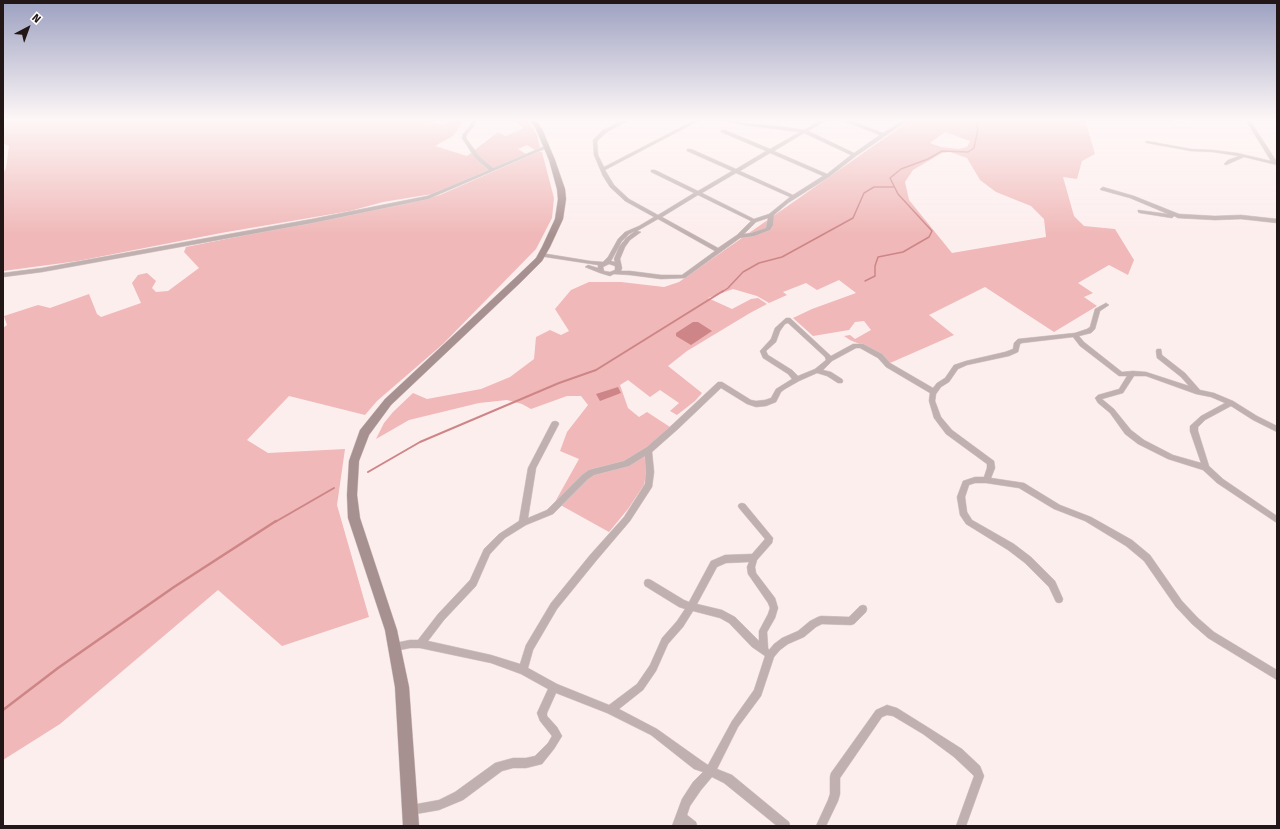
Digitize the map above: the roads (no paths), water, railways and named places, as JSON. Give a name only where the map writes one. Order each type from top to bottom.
[{"type":"street","points":[[478,158],[492,170]]},
{"type":"street","points":[[3,275],[49,269],[312,221],[428,197],[521,158]]},
{"type":"street","points":[[410,826],[406,731],[402,687],[395,647],[354,518],[352,478],[354,460],[358,447],[372,420],[388,402],[540,257],[556,228],[562,199],[558,178],[551,158]]},
{"type":"street","points":[[597,158],[602,170],[612,186],[627,200],[719,251]]},
{"type":"street","points":[[602,170],[625,158]]},
{"type":"street","points":[[706,158],[793,197]]},
{"type":"street","points":[[601,271],[600,267],[610,258],[619,246],[640,230],[641,227],[758,158]]},
{"type":"street","points":[[785,158],[827,176]]},
{"type":"street","points":[[540,257],[593,268],[607,274],[616,273],[684,277],[739,236],[754,221],[771,215],[793,197],[827,176],[851,158]]},
{"type":"street","points":[[1226,164],[1239,158]]},
{"type":"street","points":[[1251,158],[1276,164]]},
{"type":"street","points":[[653,171],[754,221]]},
{"type":"street","points":[[1104,189],[1132,197],[1178,216]]},
{"type":"street","points":[[1140,211],[1153,214],[1178,216],[1215,218],[1241,217],[1277,221]]},
{"type":"street","points":[[739,236],[762,232],[768,229],[771,215]]},
{"type":"street","points":[[616,273],[619,270],[617,259],[619,246]]},
{"type":"street","points":[[540,257],[590,263],[612,262],[618,265],[666,276]]},
{"type":"street","points":[[986,480],[991,468],[991,463],[949,432],[942,425],[932,402],[934,392],[939,385],[947,380],[959,365],[1007,354],[1016,350],[1017,343],[1020,341],[1075,335],[1089,331],[1093,328],[1097,310],[1106,305]]},
{"type":"street","points":[[797,379],[790,372],[765,356],[763,351],[774,340],[777,330],[782,323],[788,320],[830,359]]},
{"type":"street","points":[[1075,335],[1082,344],[1117,372],[1125,374],[1146,374],[1198,392],[1212,395],[1231,403],[1255,418],[1277,429]]},
{"type":"street","points":[[420,644],[441,617],[473,583],[486,552],[502,536],[523,523],[550,512],[585,477],[592,472],[616,465],[626,464],[660,442],[720,384],[749,402],[756,404],[774,400],[778,391],[783,387],[797,379],[817,371],[830,359],[855,346],[862,346],[880,356],[888,365],[934,392]]},
{"type":"street","points":[[1159,351],[1158,353],[1162,359],[1183,375],[1198,392]]},
{"type":"street","points":[[817,371],[829,374],[840,381]]},
{"type":"street","points":[[1133,373],[1121,391],[1098,398],[1112,411],[1128,432],[1141,442],[1166,455],[1206,468],[1220,482],[1277,520]]},
{"type":"street","points":[[1206,468],[1194,431],[1194,426],[1203,418],[1231,403]]},
{"type":"street","points":[[523,523],[532,468],[555,424]]},
{"type":"street","points":[[523,670],[529,648],[554,606],[592,558],[627,519],[649,485],[650,472],[648,450]]},
{"type":"street","points":[[1059,599],[1052,584],[1028,560],[1011,547],[969,522],[963,513],[961,497],[966,483],[975,480],[986,480],[1021,485],[1057,507],[1088,519],[1129,543],[1147,558],[1179,604],[1195,621],[1211,635],[1277,675]]},
{"type":"street","points":[[692,826],[679,821],[686,803],[697,786],[710,772],[720,756],[735,724],[758,692],[766,653],[763,631],[772,615],[774,608],[772,601],[752,574],[751,567],[754,558],[767,545],[769,538],[742,506]]},
{"type":"street","points":[[610,710],[640,688],[653,668],[665,641],[680,624],[714,564],[725,559],[754,558]]},
{"type":"street","points":[[648,583],[670,598],[682,604],[722,614],[732,620],[766,653]]},
{"type":"street","points":[[766,653],[801,634],[820,620],[851,621],[862,609]]},
{"type":"street","points":[[395,647],[420,644],[491,659],[523,670],[554,687],[610,710],[654,732],[698,765],[710,772],[728,779],[786,826]]},
{"type":"street","points":[[410,810],[440,805],[458,796],[499,767],[513,763],[526,763],[538,760],[551,746],[557,736],[554,730],[543,718],[542,713],[554,687]]},
{"type":"street","points":[[821,826],[835,794],[835,777],[879,713],[887,710],[894,711],[952,748],[976,770],[979,776],[961,826]]},
{"type":"waterway","points":[[865,281],[875,276],[875,266],[878,257],[903,252],[929,237],[932,231],[898,194],[890,178],[901,169],[930,158]]},
{"type":"waterway","points":[[722,292],[728,288],[743,272],[759,263],[782,257],[853,218],[864,193],[874,187],[894,187]]},
{"type":"waterway","points":[[368,472],[420,442],[559,383],[596,370],[723,291]]},
{"type":"waterway","points":[[275,522],[334,488]]},
{"type":"waterway","points":[[3,710],[58,668],[174,587],[276,521]]}]
